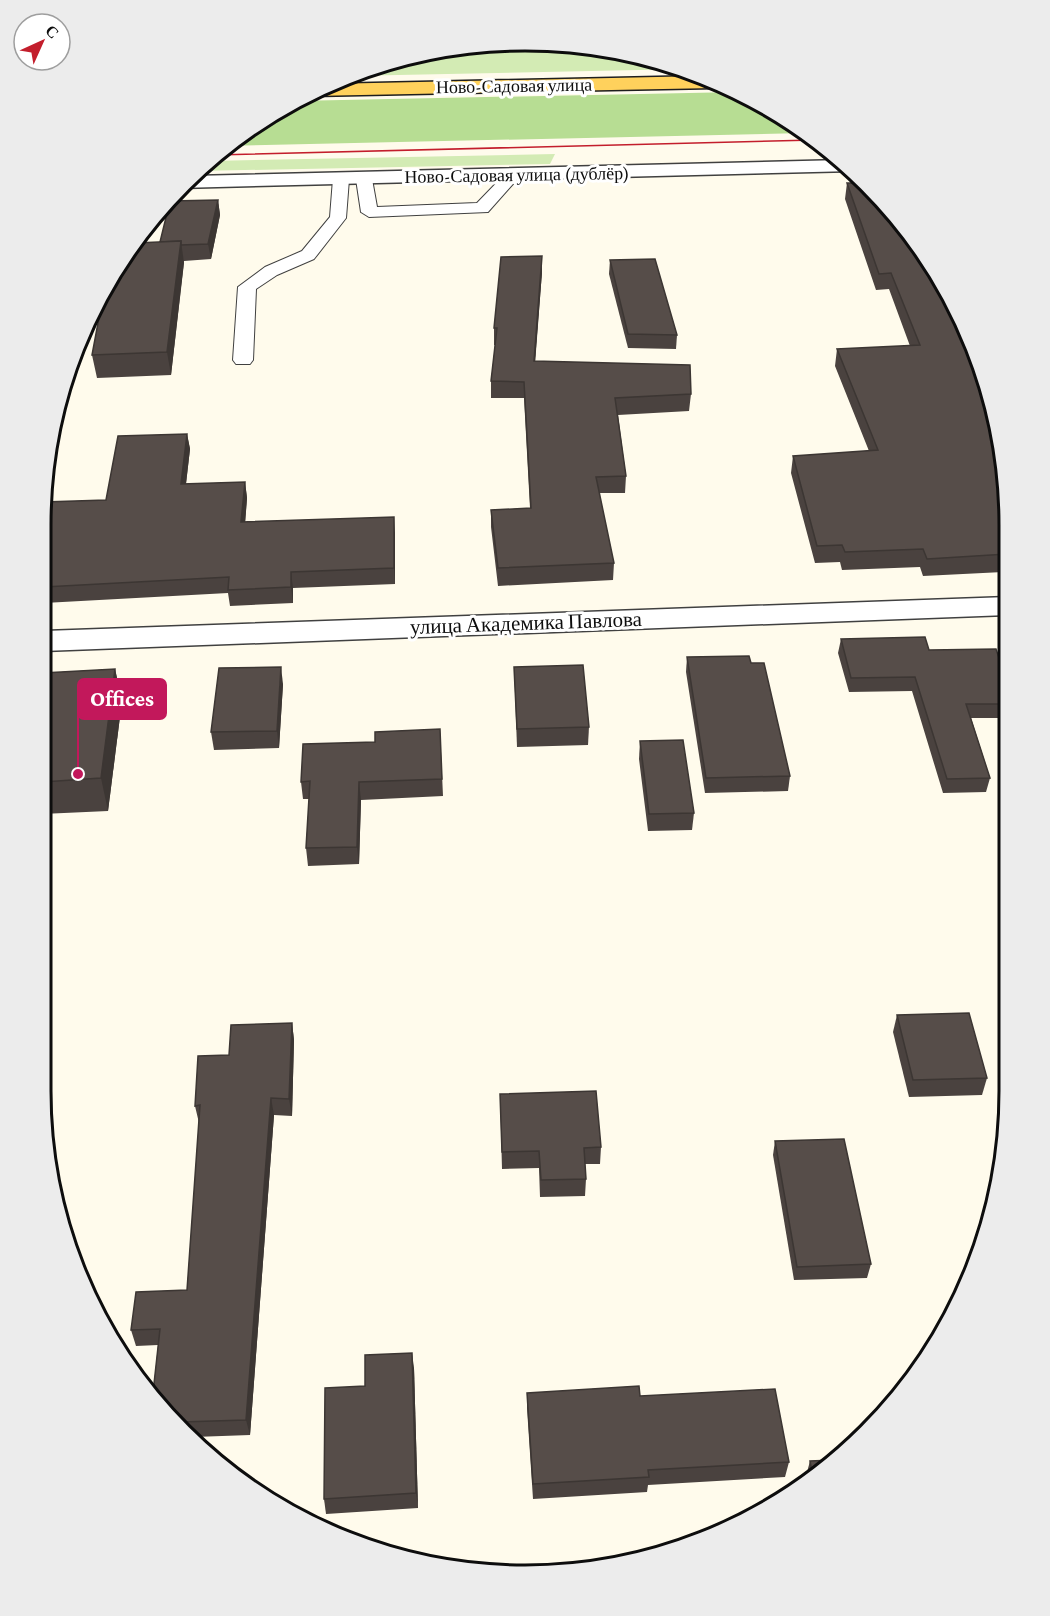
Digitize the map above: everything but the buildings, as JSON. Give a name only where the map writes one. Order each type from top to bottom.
[{"type":"main road","name":"Ново-Садовая улица","points":[[338,89],[694,82]]},
{"type":"street","name":"Ново-Садовая улица (дублёр)","points":[[198,183],[835,166]]},
{"type":"street","name":"улица Академика Павлова","points":[[51,641],[999,606]]},
{"type":"lane","points":[[364,178],[369,212],[482,208],[513,175]]},
{"type":"lane","points":[[243,360],[248,287],[271,272],[308,255],[338,219],[341,179]]},
{"type":"green space","points":[[525,51],[587,55],[656,70],[375,75],[402,67],[463,55]]},
{"type":"green space","points":[[718,92],[791,133],[241,146],[314,101]]},
{"type":"green space","points":[[555,154],[550,164],[210,171],[222,161]]},
{"type":"tram line","points":[[229,155],[801,140]]},
{"type":"place","name":"Offices","points":[[78,774]]}]
